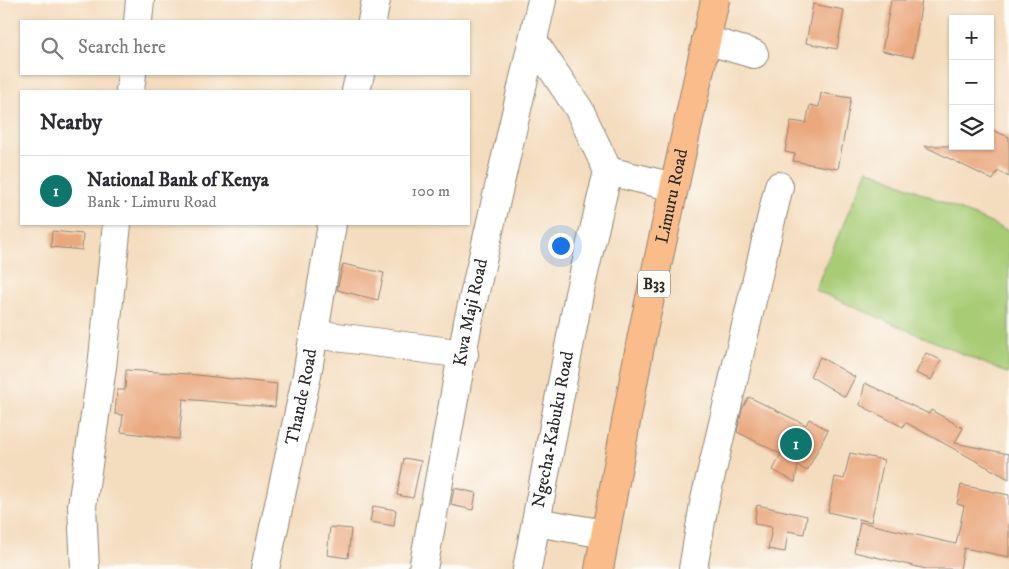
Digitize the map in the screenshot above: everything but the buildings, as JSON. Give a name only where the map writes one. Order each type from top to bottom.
[{"type":"highway","name":"Limuru Road","points":[[599,569],[642,335],[715,0]]},
{"type":"street","points":[[138,20],[140,0]]},
{"type":"street","points":[[372,20],[376,0]]},
{"type":"street","name":"Kwa Maji Road","points":[[423,569],[464,354],[468,322],[534,42],[542,0]]},
{"type":"street","points":[[706,40],[754,54]]},
{"type":"street","points":[[534,42],[580,109],[608,171],[674,187]]},
{"type":"street","points":[[130,90],[132,75]]},
{"type":"street","points":[[356,90],[360,75]]},
{"type":"street","name":"Ngecha-Kabuku Road","points":[[527,569],[579,294],[608,171]]},
{"type":"street","points":[[693,569],[704,504],[779,186]]},
{"type":"street","points":[[85,569],[82,506],[102,366],[117,225]]},
{"type":"street","name":"Thande Road","points":[[265,569],[314,334],[332,225]]},
{"type":"street","points":[[314,334],[464,354]]},
{"type":"street","points":[[536,522],[605,534]]},
{"type":"green space","points":[[867,169],[1009,231],[1009,374],[815,290]]},
{"type":"place","name":"National Bank of Kenya","points":[[796,444]]}]
